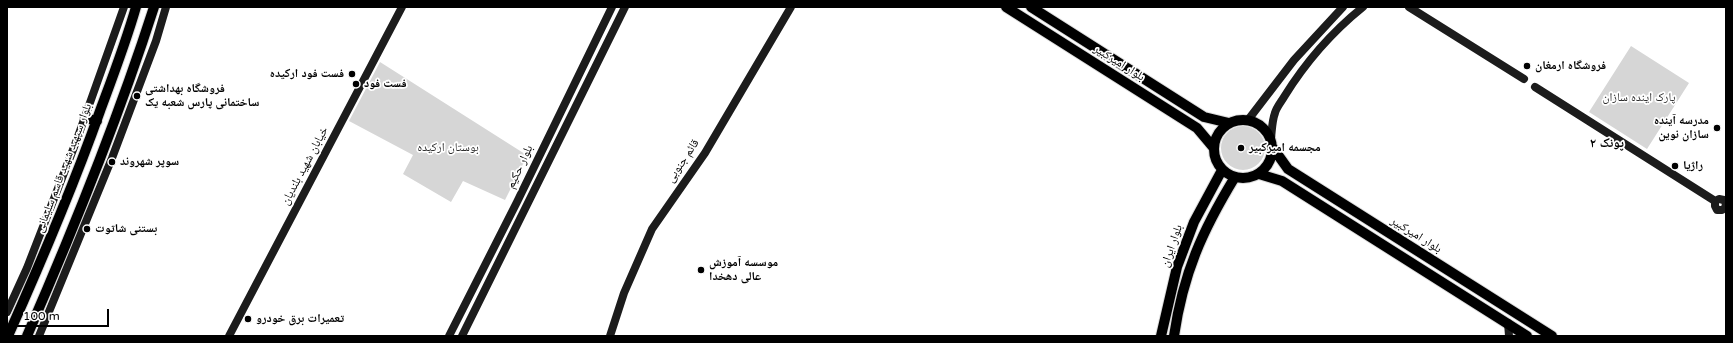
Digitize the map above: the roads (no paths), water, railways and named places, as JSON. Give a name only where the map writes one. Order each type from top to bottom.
[{"type":"main road","name":"بلوار سپهبد شهید قاسم سلیمانی","points":[[8,336],[36,273],[96,121],[127,38],[136,7]]},
{"type":"main road","points":[[29,332],[102,153],[154,7]]},
{"type":"main road","name":"بلوار امیرکبیر","points":[[1006,7],[1197,128],[1213,147]]},
{"type":"main road","name":"بلوار امیرکبیر","points":[[1031,7],[1204,117],[1229,123]]},
{"type":"main road","points":[[85,118],[96,121]]},
{"type":"main road","points":[[1238,120],[1248,120],[1258,123],[1265,130],[1272,143],[1271,158],[1267,167],[1259,174],[1247,178],[1235,177],[1222,170],[1217,163],[1213,147],[1216,137],[1221,129],[1229,123],[1238,120]]},
{"type":"main road","name":"بلوار امیرکبیر","points":[[1272,143],[1288,169],[1552,336]]},
{"type":"main road","name":"بلوار ایران","points":[[1161,336],[1170,295],[1194,222],[1222,170]]},
{"type":"main road","points":[[1259,174],[1282,181],[1527,336]]},
{"type":"main road","name":"بلوار ایران","points":[[1174,336],[1181,297],[1199,244],[1213,214],[1235,177]]},
{"type":"street","points":[[7,312],[27,268],[85,118],[124,7]]},
{"type":"street","points":[[40,334],[112,158],[156,41],[166,7]]},
{"type":"street","name":"خیابان شهید بلندیان","points":[[229,336],[402,7]]},
{"type":"street","name":"بلوار حکیم","points":[[449,336],[612,7]]},
{"type":"street","name":"بلوار حکیم","points":[[462,336],[625,7]]},
{"type":"street","name":"قائم جنوبی","points":[[610,336],[627,287],[652,229],[705,153],[791,7]]},
{"type":"street","points":[[1272,143],[1275,113],[1290,87],[1304,67],[1324,44],[1363,7]]},
{"type":"street","points":[[1409,7],[1524,80]]},
{"type":"street","points":[[1248,120],[1294,60],[1341,8]]},
{"type":"street","points":[[1535,87],[1715,201],[1717,210],[1722,210],[1726,206]]},
{"type":"street","points":[[12,300],[22,305]]},
{"type":"street","points":[[1508,323],[1509,336]]},
{"type":"street","points":[[29,332],[49,336]]},
{"type":"place","name":"فروشگاه ارمغان","points":[[1527,66]]},
{"type":"place","name":"فست فود ارکیده","points":[[352,74]]},
{"type":"place","name":"فست فود","points":[[356,84]]},
{"type":"place","name":"فروشگاه بهداشتی ساختمانی پارس شعبه یک","points":[[137,96]]},
{"type":"place","name":"مدرسه آینده سازان نوین","points":[[1717,128]]},
{"type":"place","name":"مجسمه امیرکبیر","points":[[1241,148]]},
{"type":"place","name":"سوپر شهروند","points":[[112,162]]},
{"type":"place","name":"راژیا","points":[[1675,166]]},
{"type":"place","name":"بستنی شاتوت","points":[[87,229]]},
{"type":"place","name":"موسسه آموزش عالی دهخدا","points":[[701,270]]},
{"type":"place","name":"تعمیرات برق خودرو","points":[[248,319]]},
{"type":"district","name":"پونک ۲","points":[[1607,144]]},
{"type":"park label","name":"پارک اینده سازان","points":[[1639,98]]},
{"type":"park label","name":"بوستان ارکیده","points":[[448,148]]}]
